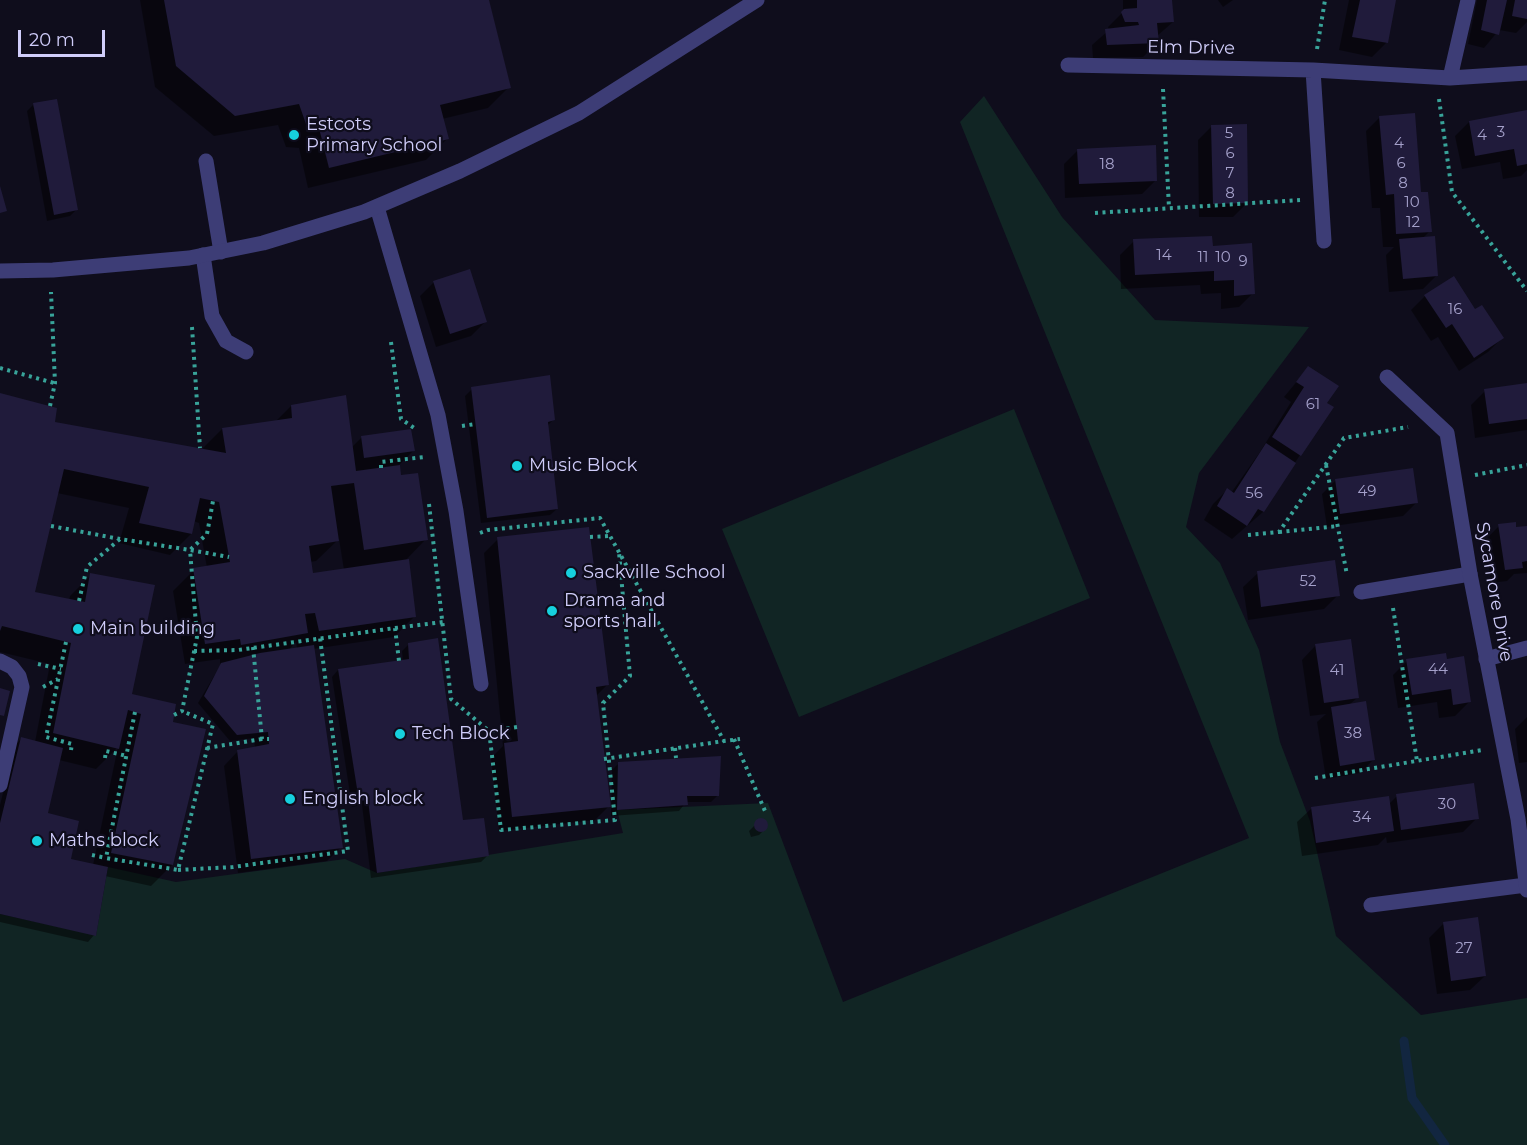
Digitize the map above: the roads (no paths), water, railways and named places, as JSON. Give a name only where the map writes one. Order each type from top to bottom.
[{"type":"street","points":[[0,271],[53,270],[221,252],[263,243],[377,207],[460,171],[579,114],[757,0]]},
{"type":"street","points":[[1443,78],[1468,0]]},
{"type":"street","name":"Elm Drive","points":[[1068,65],[1313,70],[1443,78],[1527,73]]},
{"type":"street","points":[[1313,70],[1324,241]]},
{"type":"street","points":[[206,161],[221,252]]},
{"type":"street","points":[[377,207],[438,415],[461,541],[481,684]]},
{"type":"street","points":[[203,255],[212,316],[226,341],[246,352]]},
{"type":"street","name":"Sycamore Drive","points":[[1387,376],[1447,433],[1486,659],[1504,747],[1523,818],[1527,888]]},
{"type":"street","points":[[1361,592],[1470,574]]},
{"type":"street","points":[[1486,659],[1527,648]]},
{"type":"street","points":[[0,660],[12,667],[19,676],[22,687],[0,785]]},
{"type":"street","points":[[1371,905],[1527,888]]},
{"type":"waterway","points":[[1404,1041],[1412,1098],[1445,1145]]},
{"type":"place","name":"Estcots Primary School","points":[[294,135]]},
{"type":"place","name":"Music Block","points":[[517,466]]},
{"type":"place","name":"Sackville School","points":[[571,573]]},
{"type":"place","name":"Drama and sports hall","points":[[552,611]]},
{"type":"place","name":"Main building","points":[[78,629]]},
{"type":"place","name":"Tech Block","points":[[400,734]]},
{"type":"place","name":"English block","points":[[290,799]]},
{"type":"place","name":"Maths block","points":[[37,841]]}]
